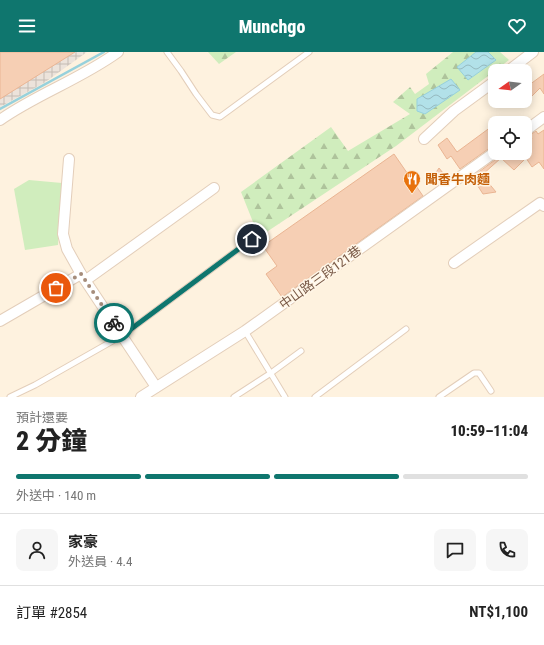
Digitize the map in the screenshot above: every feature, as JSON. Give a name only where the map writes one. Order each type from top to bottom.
[{"type":"street","points":[[0,120],[14,110],[74,79],[118,52]]},
{"type":"street","points":[[518,64],[534,52]]},
{"type":"street","points":[[424,139],[454,111],[488,86]]},
{"type":"street","points":[[532,126],[544,117]]},
{"type":"street","name":"中山路三段121巷","points":[[141,397],[245,331],[488,157]]},
{"type":"street","points":[[69,160],[63,234],[67,249],[156,387]]},
{"type":"street","points":[[0,321],[84,277],[214,188]]},
{"type":"street","points":[[454,262],[540,203],[544,206]]},
{"type":"lane","points":[[167,52],[212,115],[220,117],[309,52]]},
{"type":"lane","points":[[10,397],[35,385],[123,335],[252,239]]},
{"type":"lane","points":[[315,397],[406,329]]},
{"type":"lane","points":[[245,331],[285,397]]},
{"type":"lane","points":[[234,397],[301,351]]},
{"type":"lane","points":[[439,397],[477,372],[491,391]]},
{"type":"shaded area","points":[[0,52],[87,52],[44,83],[0,107]]},
{"type":"green space","points":[[208,52],[236,52],[219,64]]},
{"type":"green space","points":[[453,52],[500,52],[509,60],[504,64],[488,64],[488,76],[396,146],[259,237],[241,192],[331,127],[348,151],[410,114],[393,102],[410,87],[415,94],[429,84],[426,74]]},
{"type":"green space","points":[[29,180],[62,183],[58,245],[25,250],[14,189]]},
{"type":"water","points":[[476,52],[488,52],[496,60],[488,64],[488,66],[468,80],[457,67]]},
{"type":"water","points":[[451,79],[460,90],[425,114],[417,111],[417,99]]},
{"type":"building","points":[[0,52],[75,52],[0,99]]},
{"type":"building","points":[[544,74],[544,94],[540,88],[532,96],[532,83]]},
{"type":"building","points":[[488,129],[488,149],[460,169],[451,156],[447,159],[438,145],[447,138],[457,152]]},
{"type":"building","points":[[544,130],[544,169],[539,162],[532,167],[527,160],[532,160],[532,134],[536,131],[538,134]]},
{"type":"building","points":[[394,154],[423,196],[282,297],[266,274],[277,266],[263,246]]},
{"type":"building","points":[[495,160],[499,160],[482,175],[496,192],[483,194],[472,177]]},
{"type":"building","points":[[503,160],[524,160],[514,170]]},
{"type":"building","points":[[439,168],[447,178],[440,183],[435,174]]},
{"type":"waterway","points":[[0,109],[104,52]]},
{"type":"way so far","points":[[56,288],[81,274],[114,323]]},
{"type":"place","name":"聞香牛肉麵","points":[[412,194]]},
{"type":"route","points":[[114,323],[123,335],[252,239]]}]
